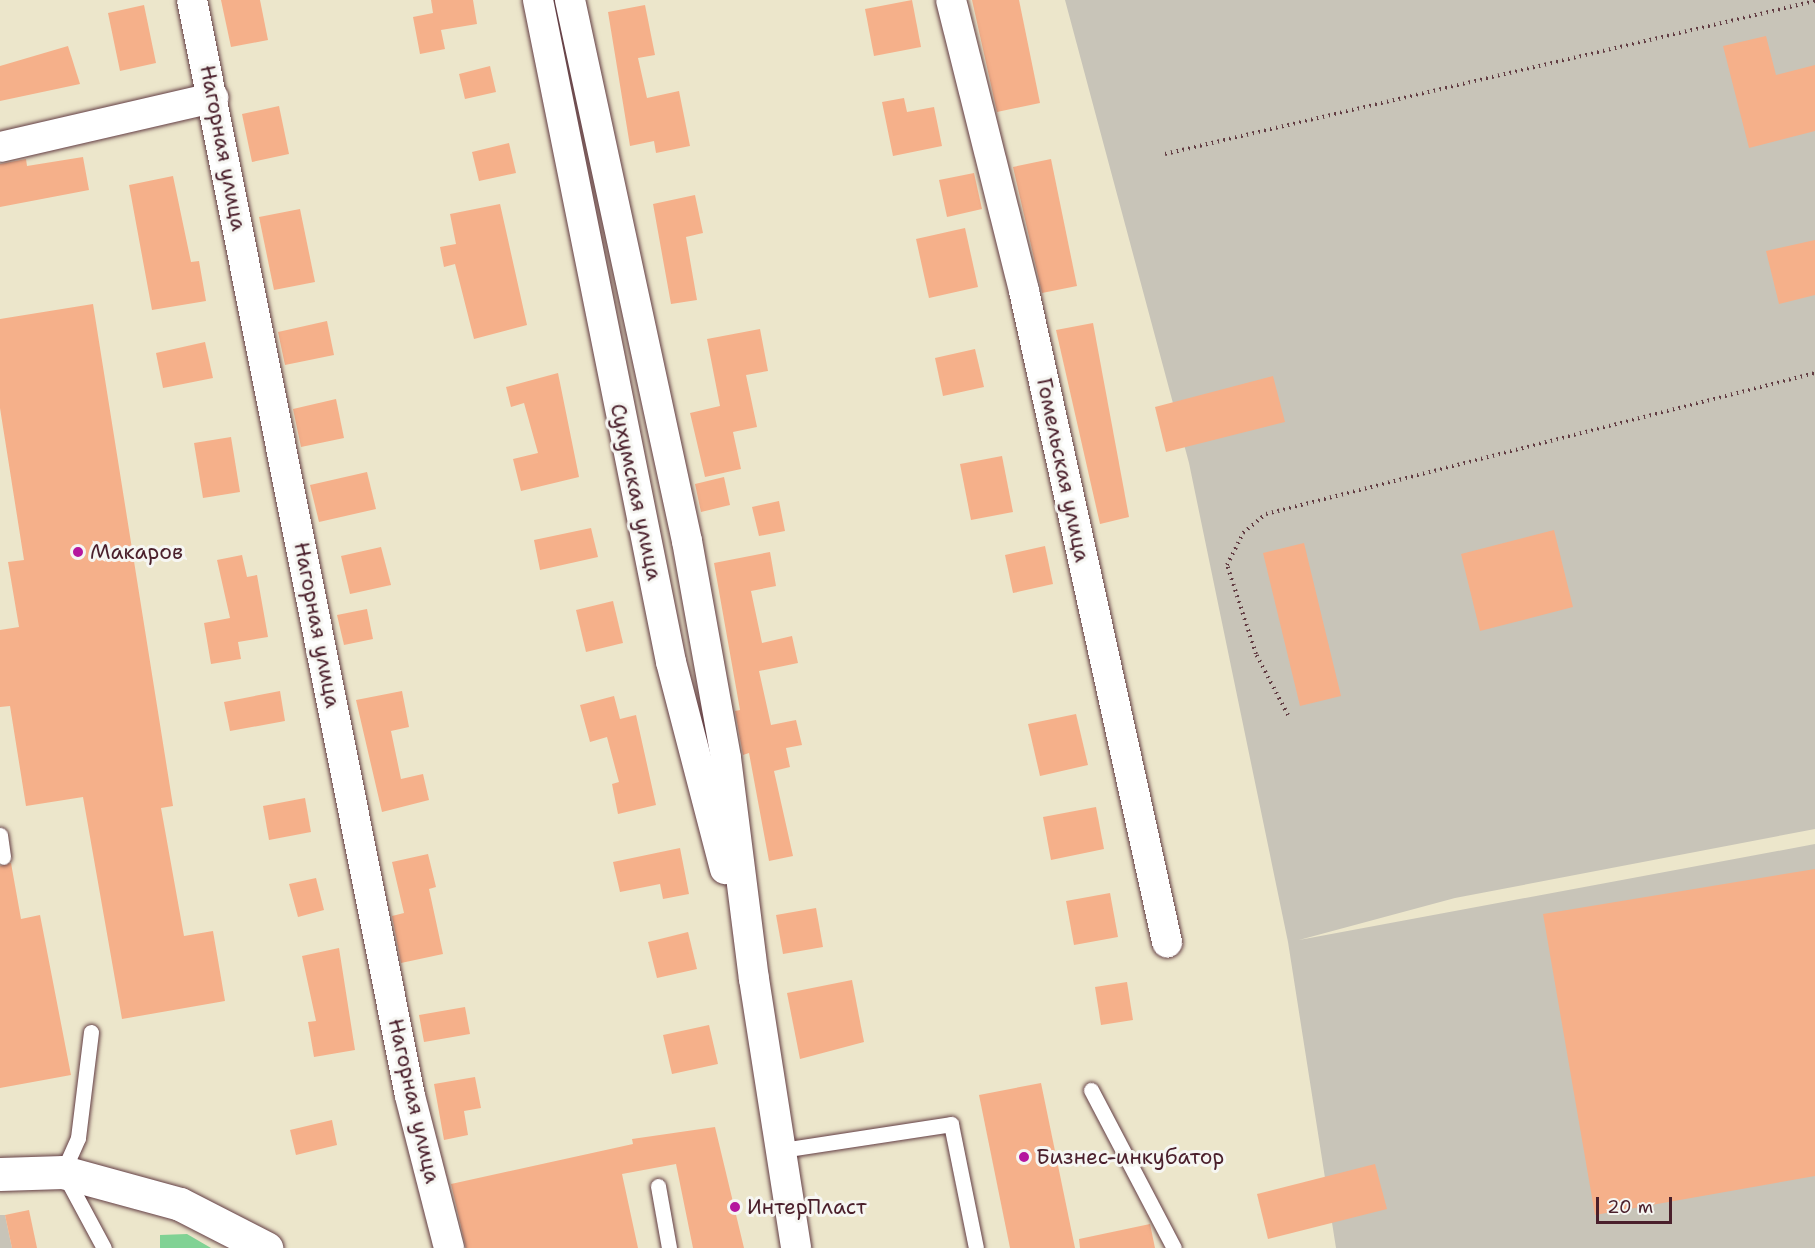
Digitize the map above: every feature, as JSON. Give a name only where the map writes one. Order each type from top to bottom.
[{"type":"street","name":"Нагорная улица","points":[[192,0],[408,1085],[449,1248]]},
{"type":"street","name":"Сухумская улица","points":[[538,0],[671,662],[754,979]]},
{"type":"street","name":"Сухумская улица","points":[[570,0],[687,541],[726,758],[754,979],[796,1248]]},
{"type":"street","name":"Гомельская улица","points":[[951,0],[1024,291],[1167,942]]},
{"type":"street","points":[[0,147],[213,98]]},
{"type":"street","points":[[0,1174],[63,1172],[180,1204],[266,1248]]},
{"type":"lane","points":[[0,835],[3,857]]},
{"type":"lane","points":[[91,1032],[78,1138],[63,1172],[97,1231],[104,1248]]},
{"type":"lane","points":[[1090,1090],[1174,1248]]},
{"type":"lane","points":[[782,1150],[951,1124],[976,1248]]},
{"type":"lane","points":[[658,1186],[669,1248]]},
{"type":"lane","points":[[95,1248],[97,1231]]},
{"type":"path","points":[[1165,154],[1815,1]]},
{"type":"path","points":[[1288,716],[1256,654],[1227,565],[1243,533],[1266,514],[1815,373]]},
{"type":"shaded area","points":[[1065,0],[1815,0],[1815,829],[1455,898],[1299,940],[1815,844],[1815,1248],[1336,1248],[1288,942],[1189,463]]},
{"type":"shaded area","points":[[0,1215],[5,1215],[12,1248],[0,1248]]},
{"type":"green space","points":[[187,1234],[211,1248],[160,1248],[160,1235]]},
{"type":"building","points":[[221,0],[260,0],[268,40],[231,47]]},
{"type":"building","points":[[431,0],[473,0],[477,24],[441,30],[445,49],[420,54],[413,17],[433,13]]},
{"type":"building","points":[[912,0],[921,47],[874,56],[865,9]]},
{"type":"building","points":[[972,0],[1019,0],[1040,103],[997,112]]},
{"type":"building","points":[[144,5],[156,63],[120,71],[108,13]]},
{"type":"building","points":[[645,5],[655,55],[638,58],[647,98],[679,91],[690,146],[656,153],[654,141],[630,146],[608,12]]},
{"type":"building","points":[[1766,36],[1776,75],[1815,65],[1815,131],[1749,148],[1723,46]]},
{"type":"building","points":[[68,46],[80,84],[0,101],[0,66]]},
{"type":"building","points":[[490,66],[496,92],[465,99],[459,74]]},
{"type":"building","points":[[904,98],[907,112],[934,107],[942,146],[893,156],[882,102]]},
{"type":"building","points":[[279,106],[289,154],[252,162],[242,114]]},
{"type":"building","points":[[509,143],[516,173],[479,181],[472,152]]},
{"type":"building","points":[[83,157],[89,190],[0,207],[0,164],[26,159],[27,166]]},
{"type":"building","points":[[1051,159],[1077,286],[1042,293],[1013,167]]},
{"type":"building","points":[[974,173],[982,209],[947,217],[939,180]]},
{"type":"building","points":[[173,176],[191,262],[199,261],[206,301],[152,310],[129,185]]},
{"type":"building","points":[[695,195],[703,233],[686,237],[697,300],[671,304],[653,204]]},
{"type":"building","points":[[500,204],[527,325],[474,339],[455,264],[444,267],[440,247],[456,244],[450,214]]},
{"type":"building","points":[[300,209],[315,282],[274,290],[259,217]]},
{"type":"building","points":[[965,228],[978,287],[929,298],[916,239]]},
{"type":"building","points":[[1815,240],[1815,295],[1779,304],[1766,251]]},
{"type":"building","name":"Макаров","points":[[93,304],[173,806],[161,808],[184,936],[213,931],[225,1001],[122,1019],[83,797],[26,806],[10,706],[0,707],[0,630],[19,627],[8,562],[24,560],[0,408],[0,319]]},
{"type":"building","points":[[327,321],[334,355],[285,365],[278,332]]},
{"type":"building","points":[[1093,323],[1129,517],[1100,524],[1056,330]]},
{"type":"building","points":[[760,329],[768,371],[746,375],[757,427],[733,432],[741,469],[705,477],[690,413],[720,406],[707,339]]},
{"type":"building","points":[[205,342],[213,378],[163,388],[156,353]]},
{"type":"building","points":[[975,349],[984,387],[943,396],[935,358]]},
{"type":"building","points":[[558,373],[579,477],[521,491],[513,459],[538,453],[524,403],[511,407],[506,387]]},
{"type":"building","points":[[1273,376],[1285,422],[1166,452],[1155,407]]},
{"type":"building","points":[[336,399],[344,438],[301,447],[293,409]]},
{"type":"building","points":[[231,437],[240,492],[203,498],[194,443]]},
{"type":"building","points":[[1002,456],[1013,512],[971,520],[960,464]]},
{"type":"building","points":[[367,472],[376,509],[319,522],[310,485]]},
{"type":"building","points":[[724,477],[730,505],[701,512],[695,484]]},
{"type":"building","points":[[779,501],[785,531],[759,536],[752,507]]},
{"type":"building","points":[[591,528],[598,557],[540,570],[534,540]]},
{"type":"building","points":[[1554,530],[1573,607],[1480,631],[1461,554]]},
{"type":"building","points":[[1304,543],[1341,696],[1300,706],[1263,553]]},
{"type":"building","points":[[1045,546],[1053,584],[1013,593],[1005,555]]},
{"type":"building","points":[[381,547],[391,585],[350,594],[341,556]]},
{"type":"building","points":[[770,552],[776,586],[751,591],[762,643],[792,636],[798,663],[759,671],[771,725],[796,720],[802,745],[786,748],[790,767],[774,771],[793,856],[769,861],[749,753],[743,755],[735,711],[740,710],[714,563]]},
{"type":"building","points":[[242,555],[247,577],[257,575],[268,637],[238,642],[241,659],[211,664],[204,623],[230,618],[217,560]]},
{"type":"building","points":[[613,601],[623,643],[586,652],[576,610]]},
{"type":"building","points":[[367,609],[373,639],[344,645],[337,615]]},
{"type":"building","points":[[280,691],[285,721],[230,731],[224,702]]},
{"type":"building","points":[[402,691],[409,727],[391,731],[401,779],[423,774],[429,800],[382,812],[356,700]]},
{"type":"building","points":[[614,696],[620,719],[636,715],[656,805],[618,814],[612,784],[619,782],[607,737],[590,742],[580,705]]},
{"type":"building","points":[[1076,714],[1088,765],[1040,776],[1028,724]]},
{"type":"building","points":[[305,798],[311,832],[269,840],[263,806]]},
{"type":"building","points":[[1096,807],[1104,849],[1051,860],[1043,817]]},
{"type":"building","points":[[680,848],[689,894],[663,899],[660,884],[620,892],[613,862]]},
{"type":"building","points":[[428,854],[436,887],[429,889],[443,954],[401,963],[392,916],[404,913],[392,862]]},
{"type":"building","points":[[11,863],[21,919],[40,915],[71,1075],[0,1088],[0,866]]},
{"type":"building","points":[[1815,869],[1815,1176],[1595,1215],[1543,914]]},
{"type":"building","points":[[316,878],[324,910],[298,917],[289,884]]},
{"type":"building","points":[[1110,893],[1118,937],[1074,945],[1066,901]]},
{"type":"building","points":[[816,908],[823,947],[783,954],[776,915]]},
{"type":"building","points":[[688,932],[697,969],[657,978],[648,942]]},
{"type":"building","points":[[339,948],[355,1050],[314,1057],[308,1022],[316,1021],[302,956]]},
{"type":"building","points":[[852,980],[864,1042],[800,1059],[787,993]]},
{"type":"building","points":[[1127,982],[1133,1020],[1101,1025],[1095,987]]},
{"type":"building","points":[[465,1007],[470,1034],[424,1042],[419,1015]]},
{"type":"building","points":[[709,1025],[718,1064],[672,1074],[663,1035]]},
{"type":"building","points":[[475,1077],[481,1108],[464,1111],[468,1135],[444,1140],[434,1084]]},
{"type":"building","name":"Бизнес-инкубатор","points":[[1041,1083],[1075,1248],[1010,1248],[979,1095]]},
{"type":"building","points":[[332,1120],[337,1145],[296,1155],[290,1130]]},
{"type":"building","points":[[715,1127],[744,1248],[693,1248],[676,1164],[622,1174],[638,1248],[466,1248],[451,1184],[633,1144],[632,1139]]},
{"type":"building","points":[[1375,1164],[1387,1209],[1268,1239],[1257,1194]]},
{"type":"building","points":[[29,1210],[37,1248],[12,1248],[5,1215]]},
{"type":"building","points":[[1150,1224],[1155,1248],[1080,1248],[1079,1239]]},
{"type":"place","name":"Макаров","points":[[78,552]]},
{"type":"place","name":"Бизнес-инкубатор","points":[[1024,1157]]},
{"type":"place","name":"ИнтерПласт","points":[[735,1207]]}]
